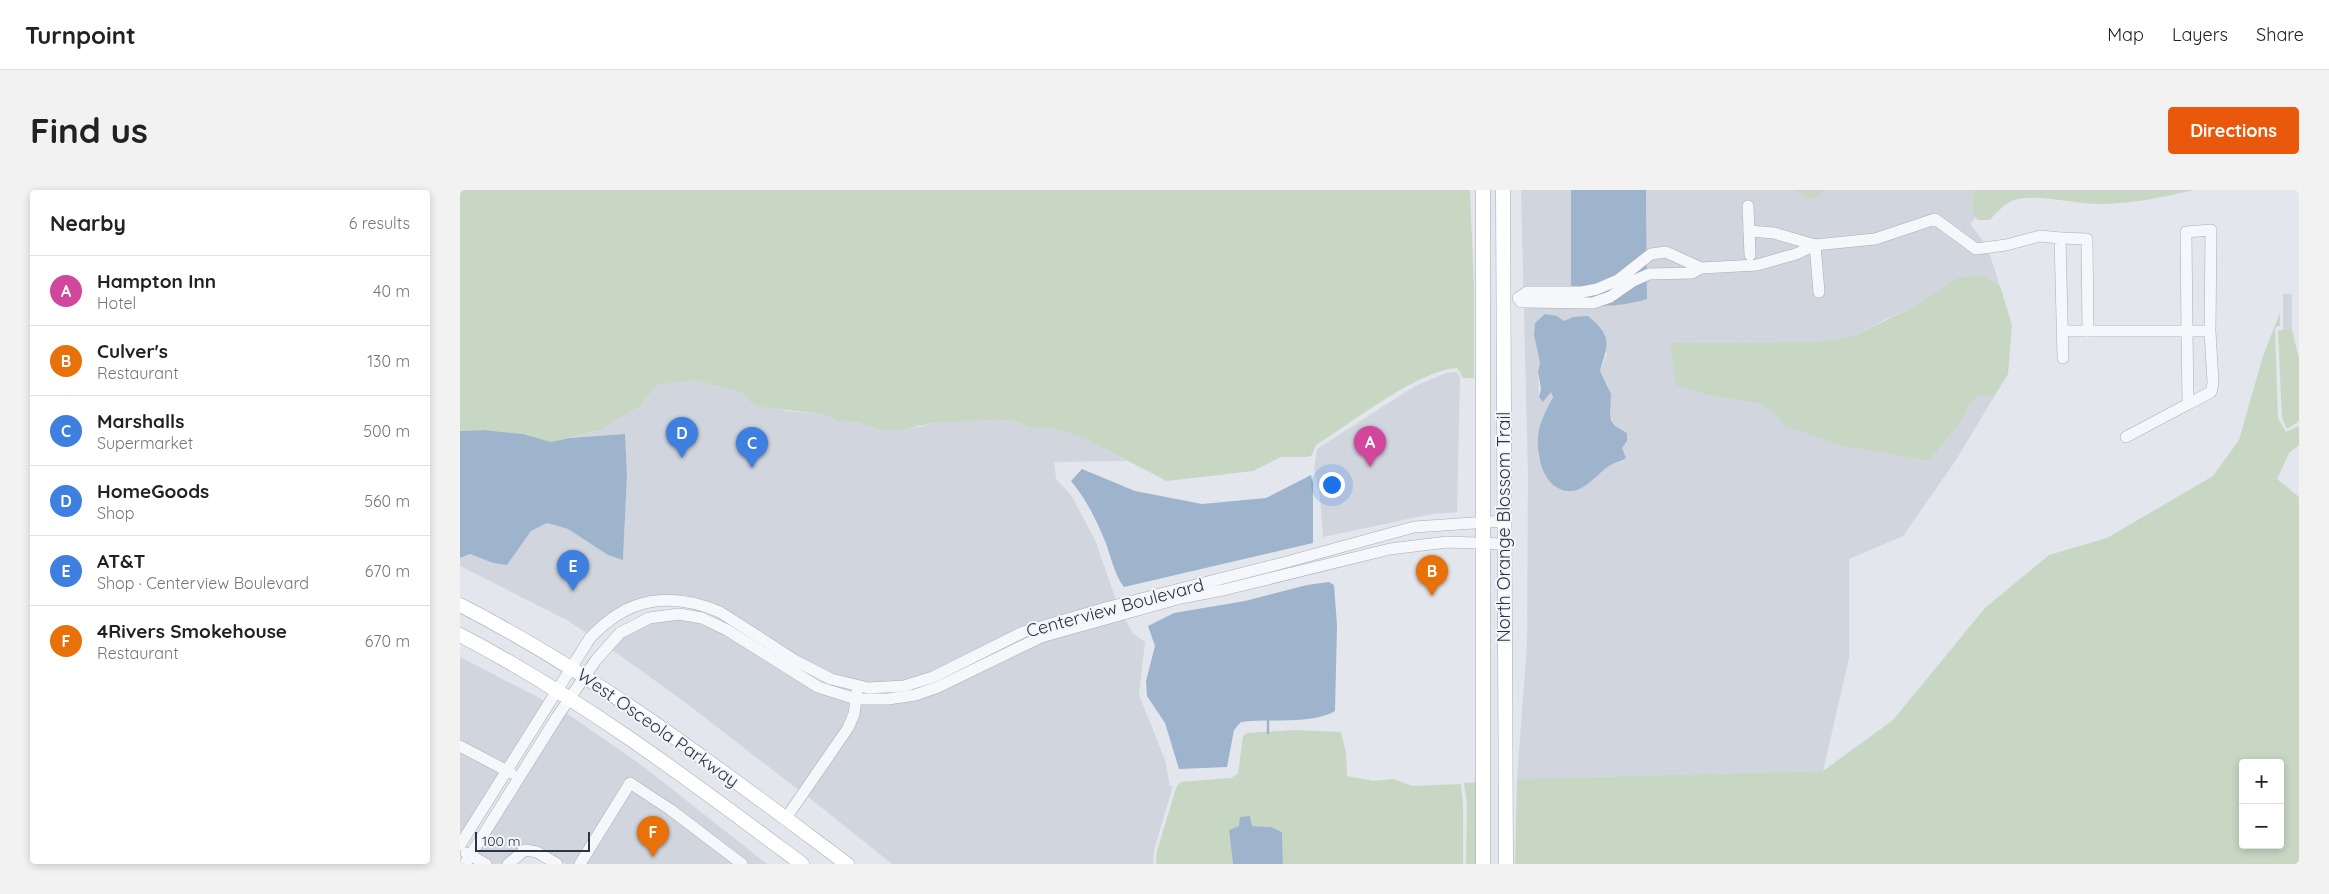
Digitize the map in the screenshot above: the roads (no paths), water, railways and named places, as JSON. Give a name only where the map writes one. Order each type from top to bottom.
[{"type":"main road","name":"North Orange Blossom Trail","points":[[1483,190],[1483,864]]},
{"type":"main road","name":"North Orange Blossom Trail","points":[[1503,190],[1506,864]]},
{"type":"main road","points":[[1483,262],[1491,282],[1504,292]]},
{"type":"main road","name":"West Osceola Parkway","points":[[460,605],[585,676],[670,733],[847,864]]},
{"type":"main road","name":"West Osceola Parkway","points":[[460,635],[569,698],[665,762],[802,864]]},
{"type":"street","points":[[1748,206],[1750,255]]},
{"type":"street","points":[[1701,268],[1666,252],[1651,254],[1618,280],[1597,290],[1582,292],[1527,292],[1518,298],[1521,302],[1593,303],[1610,297],[1633,281],[1645,276],[1692,273],[1701,268],[1757,265],[1796,254],[1815,245],[1875,239],[1935,219],[1976,249],[2040,236],[2087,239],[2088,331]]},
{"type":"street","points":[[2126,437],[2211,392],[2213,383],[2210,331],[2211,230],[2186,232],[2188,404]]},
{"type":"street","points":[[1749,231],[1774,233],[1815,245]]},
{"type":"street","points":[[2060,238],[2063,358]]},
{"type":"street","points":[[1815,245],[1819,292]]},
{"type":"street","points":[[1670,273],[1675,267],[1673,256]]},
{"type":"street","points":[[1639,265],[1638,270],[1645,276]]},
{"type":"street","points":[[2063,332],[2210,331]]},
{"type":"street","name":"Centerview Boulevard","points":[[460,847],[590,638],[600,626],[621,612],[650,601],[681,599],[720,612],[814,672],[831,680],[858,686],[886,688],[920,682],[1026,637],[1058,632],[1181,598],[1223,590],[1349,552],[1414,527],[1504,521]]},
{"type":"street","name":"Centerview Boulevard","points":[[1349,552],[1430,544],[1504,544]]},
{"type":"street","points":[[679,614],[681,599]]},
{"type":"street","name":"Centerview Boulevard","points":[[468,860],[569,698],[585,676],[613,640],[628,628],[648,618],[679,614],[702,618],[714,623],[818,687],[856,699],[894,699],[928,691],[1026,637]]},
{"type":"street","points":[[786,818],[848,728],[854,714],[858,686]]},
{"type":"street","points":[[460,746],[520,777]]},
{"type":"street","points":[[580,864],[630,784],[671,810],[742,864]]},
{"type":"street","points":[[460,847],[468,860],[486,864]]},
{"type":"street","points":[[512,863],[520,852],[531,850],[557,864]]},
{"type":"water","points":[[1571,190],[1646,190],[1647,299],[1633,303],[1598,306],[1584,303],[1571,293]]},
{"type":"water","points":[[1545,314],[1557,316],[1564,321],[1573,317],[1588,316],[1602,330],[1605,336],[1606,347],[1600,371],[1611,394],[1611,420],[1615,426],[1627,433],[1627,441],[1622,448],[1626,458],[1609,466],[1581,488],[1571,491],[1562,490],[1549,480],[1544,472],[1539,454],[1538,436],[1540,426],[1553,397],[1551,392],[1543,402],[1539,397],[1541,389],[1538,372],[1540,363],[1534,335],[1535,323]]},
{"type":"water","points":[[484,430],[523,434],[551,442],[569,438],[625,434],[627,475],[623,560],[608,555],[568,529],[547,523],[531,531],[507,565],[493,563],[470,554],[460,558],[460,431]]},
{"type":"water","points":[[1082,469],[1135,491],[1202,504],[1266,498],[1311,475],[1313,483],[1313,543],[1124,587],[1115,571],[1105,541],[1094,517],[1071,481]]},
{"type":"water","points":[[1329,582],[1334,585],[1337,625],[1335,711],[1302,720],[1241,722],[1234,730],[1227,767],[1179,769],[1165,723],[1147,696],[1146,681],[1155,646],[1148,626],[1174,613],[1245,601],[1307,585]]},
{"type":"water","points":[[1250,816],[1252,826],[1271,827],[1282,832],[1283,864],[1233,864],[1229,830],[1239,826],[1240,817]]},
{"type":"waterway","points":[[1268,718],[1268,733]]},
{"type":"place","name":"HomeGoods","points":[[682,458]]},
{"type":"place","name":"Hampton Inn","points":[[1370,467]]},
{"type":"place","name":"Marshalls","points":[[752,468]]},
{"type":"place","name":"AT&T","points":[[573,591]]},
{"type":"place","name":"Culver's","points":[[1432,596]]},
{"type":"place","name":"4Rivers Smokehouse","points":[[653,857]]}]
